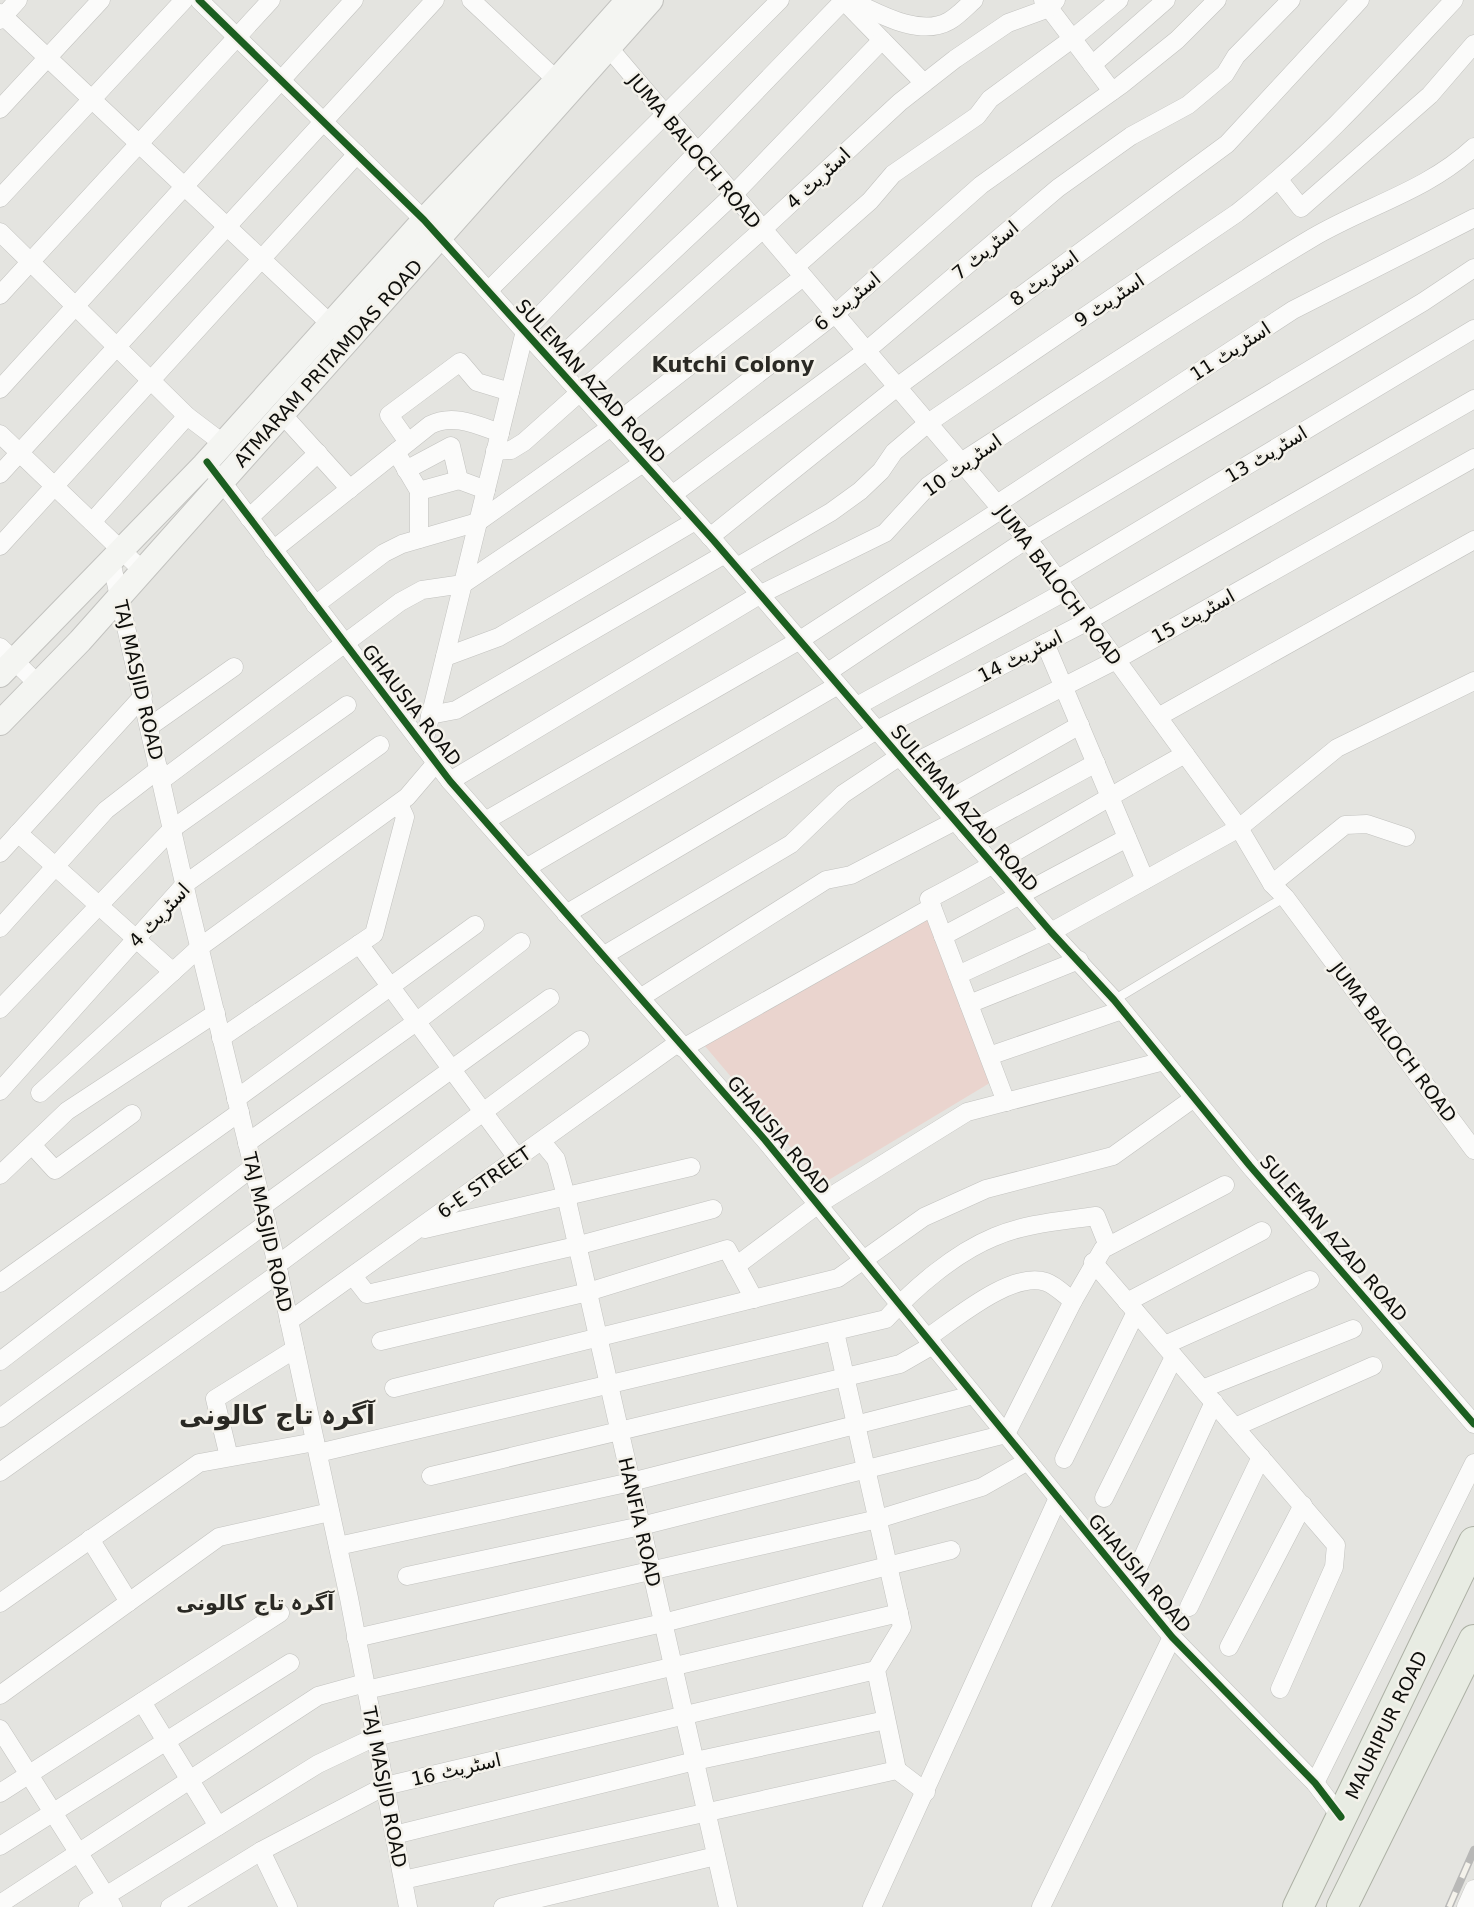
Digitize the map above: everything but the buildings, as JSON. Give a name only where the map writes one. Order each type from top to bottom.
[{"type":"highway","name":"MAURIPUR ROAD","points":[[1298,1907],[1474,1542]]},
{"type":"highway","points":[[1342,1907],[1474,1640]]},
{"type":"main road","name":"ATMARAM PRITAMDAS ROAD","points":[[0,723],[143,571],[214,472],[224,444],[340,333],[563,86],[628,0]]},
{"type":"main road","name":"ATMARAM PRITAMDAS ROAD","points":[[563,86],[609,48],[651,0]]},
{"type":"main road","name":"ATMARAM PRITAMDAS ROAD","points":[[5,661],[116,555],[282,414],[340,333]]},
{"type":"street","points":[[18,0],[1,16],[92,98],[227,229],[340,333]]},
{"type":"street","points":[[0,109],[101,0]]},
{"type":"street","points":[[0,198],[184,0]]},
{"type":"street","name":"SULEMAN AZAD ROAD","points":[[199,0],[432,228],[731,560],[1051,932],[1118,1005],[1194,1098],[1474,1424]]},
{"type":"street","points":[[0,295],[271,0]]},
{"type":"street","points":[[0,389],[354,0]]},
{"type":"street","points":[[0,474],[435,0]]},
{"type":"street","points":[[471,0],[563,86]]},
{"type":"street","points":[[489,290],[666,117],[780,0]]},
{"type":"street","points":[[423,746],[525,331],[844,0],[924,83]]},
{"type":"street","points":[[850,0],[890,19],[926,26],[947,22],[974,0]]},
{"type":"street","points":[[315,605],[384,553],[419,539],[478,522],[611,427],[799,272],[893,174],[977,116],[990,99],[1072,39],[1119,0]]},
{"type":"street","points":[[1092,65],[1166,0]]},
{"type":"street","name":"اسٹریٹ 6","points":[[463,584],[643,463],[835,314],[981,185],[1112,91],[1177,40],[1217,0]]},
{"type":"street","name":"اسٹریٹ 7","points":[[672,495],[866,351],[1058,188],[1131,136],[1188,105],[1225,74],[1236,56],[1291,0]]},
{"type":"street","name":"اسٹریٹ 8","points":[[710,537],[897,387],[1227,144],[1360,0]]},
{"type":"street","name":"اسٹریٹ 9","points":[[430,715],[456,710],[731,560],[831,512],[860,491],[881,471],[894,452],[928,423],[1226,220],[1279,180],[1322,141],[1454,0]]},
{"type":"street","points":[[1049,3],[1072,39],[1112,91]]},
{"type":"street","name":"اسٹریٹ 4","points":[[495,452],[511,450],[524,442],[924,83],[1008,23],[1049,3]]},
{"type":"street","points":[[554,363],[733,195],[882,40]]},
{"type":"street","points":[[1279,180],[1301,208],[1430,95],[1474,44]]},
{"type":"street","name":"JUMA BALOCH ROAD","points":[[609,48],[1027,539],[1239,828],[1272,884],[1285,897],[1474,1150]]},
{"type":"street","name":"اسٹریٹ 10","points":[[450,781],[761,594],[885,533],[928,486],[961,462],[1315,237],[1412,191],[1458,162],[1474,147]]},
{"type":"street","points":[[0,546],[356,155]]},
{"type":"street","name":"اسٹریٹ 11","points":[[485,821],[800,639],[1293,310],[1474,218]]},
{"type":"street","points":[[0,232],[187,416],[224,444]]},
{"type":"street","points":[[526,868],[833,679],[1027,539],[1423,302],[1474,268]]},
{"type":"street","name":"اسٹریٹ 13","points":[[857,706],[1062,585],[1474,329]]},
{"type":"street","points":[[419,539],[418,491],[406,470],[402,447],[389,415],[460,362],[477,382],[510,392]]},
{"type":"street","name":"اسٹریٹ 14","points":[[566,914],[877,730],[1088,621],[1474,399]]},
{"type":"street","points":[[282,414],[350,489]]},
{"type":"street","points":[[92,522],[187,416]]},
{"type":"street","points":[[273,550],[440,420],[464,421],[500,433]]},
{"type":"street","points":[[0,434],[92,522],[116,555],[143,571]]},
{"type":"street","points":[[406,470],[451,446],[459,480]]},
{"type":"street","points":[[248,519],[318,453]]},
{"type":"street","name":"اسٹریٹ 15","points":[[603,956],[791,844],[843,794],[904,761],[1116,660],[1474,458]]},
{"type":"street","name":"GHAUSIA ROAD","points":[[214,472],[450,781],[817,1205],[1172,1637],[1315,1783],[1341,1817]]},
{"type":"street","points":[[418,491],[459,480],[486,490]]},
{"type":"street","points":[[444,657],[499,637],[695,521]]},
{"type":"street","points":[[1158,717],[1474,540]]},
{"type":"street","name":"TAJ MASJID ROAD","points":[[116,555],[120,597],[149,727],[278,1269],[317,1448],[408,1907]]},
{"type":"street","points":[[0,928],[106,810],[345,645],[400,602],[422,590],[463,584]]},
{"type":"street","points":[[1045,643],[1145,880]]},
{"type":"street","points":[[5,661],[38,684]]},
{"type":"street","points":[[149,727],[234,667]]},
{"type":"street","points":[[958,975],[1051,932],[1239,828],[1337,748],[1474,681]]},
{"type":"street","points":[[0,853],[143,696]]},
{"type":"street","points":[[0,1009],[172,829],[347,705]]},
{"type":"street","points":[[941,804],[1080,725]]},
{"type":"street","name":"اسٹریٹ 4","points":[[0,1091],[185,884],[380,745]]},
{"type":"street","points":[[994,866],[1185,754]]},
{"type":"street","points":[[640,998],[826,880],[851,875],[1096,763]]},
{"type":"street","points":[[40,1093],[200,947],[399,804],[436,764]]},
{"type":"street","points":[[221,1038],[374,934],[405,817],[399,804]]},
{"type":"street","points":[[1272,884],[1345,825],[1367,824],[1406,837]]},
{"type":"street","points":[[18,833],[173,972]]},
{"type":"street","points":[[943,936],[1021,897],[1127,838]]},
{"type":"street","name":"6-E STREET","points":[[289,1321],[681,1045],[932,906],[929,899],[994,866]]},
{"type":"street","points":[[932,906],[1006,1102]]},
{"type":"street","points":[[0,1283],[475,925]]},
{"type":"street","points":[[247,1143],[416,1022],[521,942]]},
{"type":"street","points":[[359,944],[518,1159]]},
{"type":"street","points":[[969,1004],[1079,960]]},
{"type":"street","points":[[0,1418],[452,1069],[550,998]]},
{"type":"street","points":[[989,1056],[1118,1005]]},
{"type":"street","points":[[0,1175],[67,1111],[216,1013]]},
{"type":"street","points":[[0,1472],[278,1269],[580,1040]]},
{"type":"street","points":[[736,1266],[817,1205],[967,1112],[1164,1061]]},
{"type":"street","points":[[394,1388],[599,1340],[838,1278],[924,1217],[986,1189],[1113,1156],[1194,1098]]},
{"type":"street","points":[[32,1145],[55,1170],[132,1114]]},
{"type":"street","name":"HANFIA ROAD","points":[[542,1142],[556,1159],[566,1196],[716,1856],[722,1906]]},
{"type":"street","points":[[0,1361],[253,1167]]},
{"type":"street","points":[[415,1231],[691,1167]]},
{"type":"street","points":[[407,1576],[641,1526],[1006,1434],[1093,1262],[1108,1246],[1225,1185]]},
{"type":"street","points":[[352,1276],[368,1294],[576,1246],[713,1209]]},
{"type":"street","points":[[0,1603],[199,1462],[317,1448],[609,1386],[886,1320],[900,1305],[954,1261],[983,1243],[1028,1226],[1096,1216],[1108,1246]]},
{"type":"street","points":[[1064,1459],[1132,1307],[1262,1231]]},
{"type":"street","points":[[381,1341],[588,1292],[727,1249],[754,1299]]},
{"type":"street","points":[[1093,1262],[1333,1541],[1337,1552],[1280,1689]]},
{"type":"street","points":[[1104,1498],[1170,1351],[1310,1280]]},
{"type":"street","points":[[431,1476],[900,1364],[986,1297],[1014,1284],[1046,1282],[1073,1301]]},
{"type":"street","points":[[1129,1585],[1208,1395],[1353,1328]]},
{"type":"street","points":[[835,1332],[902,1627],[876,1670],[897,1770],[926,1792]]},
{"type":"street","points":[[229,1457],[215,1399],[295,1349]]},
{"type":"street","points":[[1235,1427],[1373,1366]]},
{"type":"street","points":[[338,1546],[631,1482],[973,1395]]},
{"type":"street","points":[[1189,1607],[1261,1457]]},
{"type":"street","points":[[356,1638],[878,1519],[982,1487],[1028,1461]]},
{"type":"street","points":[[1315,1783],[1474,1463]]},
{"type":"street","points":[[872,1907],[1058,1498]]},
{"type":"street","points":[[1229,1647],[1303,1505]]},
{"type":"street","points":[[0,1695],[219,1537],[330,1512]]},
{"type":"street","points":[[90,1539],[129,1602]]},
{"type":"street","points":[[0,1904],[318,1696],[663,1623],[951,1550]]},
{"type":"street","points":[[0,1793],[280,1613]]},
{"type":"street","points":[[88,1907],[109,1901],[218,1826],[318,1764],[375,1738],[899,1613]]},
{"type":"street","points":[[1041,1907],[1172,1637]]},
{"type":"street","points":[[0,1846],[290,1662]]},
{"type":"street","name":"اسٹریٹ 16","points":[[170,1907],[261,1851],[385,1786],[876,1670]]},
{"type":"street","points":[[142,1702],[218,1826]]},
{"type":"street","points":[[394,1835],[695,1761],[886,1720]]},
{"type":"street","points":[[1,1733],[109,1901]]},
{"type":"street","points":[[403,1880],[897,1770]]},
{"type":"street","points":[[261,1851],[282,1904]]},
{"type":"street","points":[[503,1907],[716,1856]]},
{"type":"street","points":[[1466,1907],[1474,1889]]},
{"type":"lane","points":[[1118,1005],[1285,897]]},
{"type":"shaded area","points":[[932,905],[998,1078],[822,1184],[699,1039]]},
{"type":"railway","points":[[1449,1907],[1474,1850]]},
{"type":"cycle path","points":[[199,0],[424,220],[714,541],[1051,932],[1114,1000],[1250,1166],[1474,1424]]},
{"type":"cycle path","points":[[207,462],[450,781],[765,1140],[1172,1637],[1315,1783],[1341,1817]]},
{"type":"district","name":"Kutchi Colony","points":[[733,365]]},
{"type":"district","name":"آگرہ تاج کالونی","points":[[277,1415]]},
{"type":"district","name":"آگرہ تاج کالونی","points":[[255,1603]]}]
